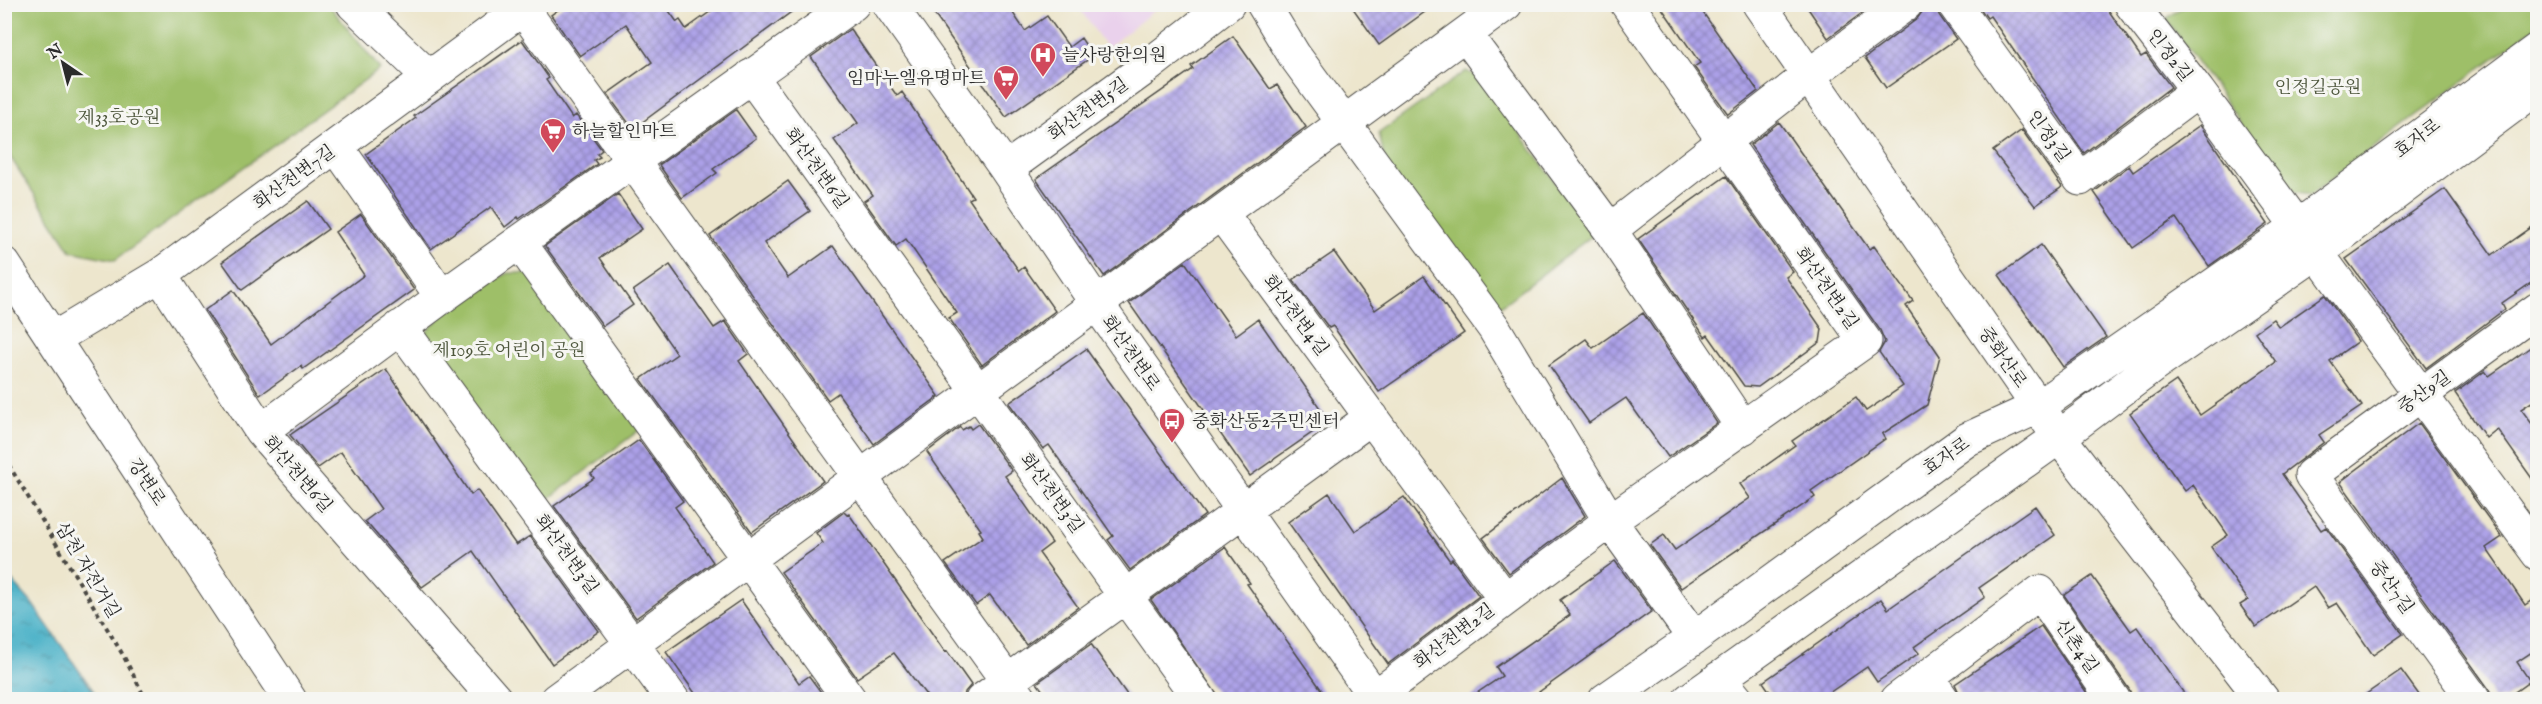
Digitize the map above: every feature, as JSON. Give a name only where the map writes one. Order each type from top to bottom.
[{"type":"street","points":[[353,4],[429,78]]},
{"type":"street","name":"화산천변6길","points":[[496,699],[261,431],[400,327],[853,4]]},
{"type":"street","name":"화산천변로","points":[[889,4],[1374,698]]},
{"type":"street","name":"화산천변5길","points":[[1006,169],[1144,69],[1228,4]]},
{"type":"street","points":[[1263,4],[1294,55],[1494,328],[1610,521],[1694,638]]},
{"type":"street","points":[[556,699],[1506,4]]},
{"type":"street","points":[[1627,4],[1724,142]]},
{"type":"street","name":"중화산로","points":[[1759,4],[2059,437],[2263,699]]},
{"type":"street","points":[[1610,230],[1808,76],[1906,4]]},
{"type":"street","name":"인정3길","points":[[1953,4],[2080,179],[2198,91]]},
{"type":"street","points":[[526,7],[632,161],[860,478],[1003,693],[1125,595],[1372,417]]},
{"type":"street","name":"화산천변7길","points":[[53,339],[160,275],[526,7]]},
{"type":"street","name":"인정2길","points":[[2144,9],[2198,91]]},
{"type":"street","points":[[1465,34],[1610,230],[1743,428]]},
{"type":"street","name":"효자로","points":[[1605,699],[1694,638],[1968,439],[2038,407],[2297,227],[2538,49]]},
{"type":"street","name":"화산천변6길","points":[[751,76],[884,260]]},
{"type":"street","name":"효자로","points":[[1689,699],[1728,689],[2152,367],[2316,253],[2538,87]]},
{"type":"street","points":[[2198,91],[2538,554]]},
{"type":"street","name":"화산천변2길","points":[[1374,698],[1504,598],[1865,340],[1724,142]]},
{"type":"street","points":[[336,146],[442,297]]},
{"type":"street","name":"화산천변4길","points":[[1221,213],[1372,417]]},
{"type":"street","points":[[519,242],[850,699]]},
{"type":"street","name":"화산천변3길","points":[[884,260],[1200,699]]},
{"type":"street","name":"강변로","points":[[4,264],[290,699]]},
{"type":"street","points":[[160,275],[261,431]]},
{"type":"street","name":"중산9길","points":[[2311,475],[2538,309]]},
{"type":"street","name":"화산천변3길","points":[[400,327],[674,699]]},
{"type":"street","name":"화산천변2길","points":[[1372,417],[1504,598]]},
{"type":"street","name":"중산7길","points":[[2311,475],[2474,699]]},
{"type":"street","name":"신촌4길","points":[[1935,688],[2040,592],[2114,699]]},
{"type":"street","points":[[1897,699],[1935,688]]},
{"type":"path","name":"삼천 자전거길","points":[[4,457],[123,655],[146,699]]},
{"type":"shaded area","points":[[1077,5],[1161,5],[1107,48]]},
{"type":"green space","name":"제33호공원","points":[[5,4],[329,5],[380,69],[115,260],[71,251],[5,149]]},
{"type":"green space","name":"인정길공원","points":[[2186,4],[2538,5],[2537,26],[2310,195],[2291,192],[2166,19]]},
{"type":"green space","points":[[1466,71],[1481,78],[1593,235],[1493,312],[1385,163],[1379,133]]},
{"type":"green space","name":"제109호 어린이 공원","points":[[508,273],[530,273],[642,428],[543,503],[422,338],[431,326],[451,308]]},
{"type":"water","points":[[4,572],[31,602],[99,699],[5,699]]},
{"type":"building","points":[[566,4],[664,4],[677,22],[680,20],[686,29],[721,4],[802,4],[633,129],[607,94],[652,62],[626,24],[580,56],[551,15]]},
{"type":"building","points":[[927,4],[1007,4],[1025,31],[1047,16],[1069,47],[1081,38],[1093,56],[1006,117]]},
{"type":"building","points":[[1350,4],[1436,4],[1379,45]]},
{"type":"building","points":[[1659,4],[1697,4],[1758,91],[1728,114],[1694,67],[1700,63]]},
{"type":"building","points":[[1805,4],[1873,4],[1873,5],[1828,38]]},
{"type":"building","points":[[1930,4],[1935,4],[1939,15],[1956,39],[1886,88],[1865,58],[1917,19]]},
{"type":"building","points":[[1977,4],[2104,4],[2141,57],[2146,54],[2171,87],[2084,153],[1990,16],[1987,18]]},
{"type":"building","points":[[850,29],[897,96],[902,92],[973,197],[969,199],[1019,271],[1024,267],[1055,311],[982,365],[949,318],[957,313],[906,239],[896,246],[864,201],[873,195],[834,140],[858,123],[811,57]]},
{"type":"building","points":[[1233,36],[1270,89],[1277,85],[1306,127],[1104,276],[1036,179],[1193,69],[1191,66]]},
{"type":"building","points":[[522,40],[549,78],[546,80],[572,118],[576,115],[602,150],[597,154],[600,157],[594,160],[597,164],[505,227],[491,207],[431,249],[366,154],[416,118],[414,116]]},
{"type":"building","points":[[736,110],[756,138],[713,169],[717,173],[682,198],[659,165]]},
{"type":"building","points":[[1779,122],[1869,249],[1874,246],[1913,301],[1906,306],[1940,356],[1927,405],[1882,434],[1885,439],[1811,491],[1815,497],[1681,588],[1650,545],[1664,535],[1675,550],[1750,498],[1740,484],[1795,445],[1792,441],[1856,397],[1866,411],[1903,386],[1879,352],[1885,342],[1880,330],[1750,145]]},
{"type":"building","points":[[2200,125],[2268,224],[2209,266],[2176,218],[2133,248],[2094,192],[2129,166],[2133,172]]},
{"type":"building","points":[[2022,130],[2062,187],[2035,206],[1993,151]]},
{"type":"building","points":[[1726,176],[1793,272],[1786,277],[1822,329],[1820,342],[1758,387],[1744,386],[1708,335],[1705,337],[1638,239]]},
{"type":"building","points":[[788,181],[810,211],[764,243],[788,278],[833,246],[939,396],[874,444],[838,393],[828,400],[710,236]]},
{"type":"building","points":[[2445,189],[2492,255],[2538,223],[2538,278],[2502,303],[2505,309],[2426,368],[2346,259]]},
{"type":"building","points":[[618,194],[642,229],[600,258],[633,305],[603,326],[545,246]]},
{"type":"building","points":[[308,201],[328,229],[242,290],[222,262]]},
{"type":"building","points":[[361,214],[414,290],[303,369],[301,366],[260,395],[205,310],[233,290],[271,344],[364,275],[335,232]]},
{"type":"building","points":[[2041,245],[2106,337],[2063,367],[1999,275]]},
{"type":"building","points":[[1334,252],[1375,310],[1424,276],[1464,333],[1379,392],[1333,326],[1329,328],[1293,280]]},
{"type":"building","points":[[1185,262],[1236,335],[1258,319],[1329,421],[1250,476],[1129,303]]},
{"type":"building","points":[[670,265],[714,328],[725,321],[748,354],[739,361],[823,481],[752,532],[641,379],[677,354],[633,291]]},
{"type":"building","points":[[2325,295],[2358,341],[2330,361],[2362,406],[2319,435],[2324,442],[2282,474],[2321,530],[2326,527],[2403,634],[2373,655],[2337,603],[2328,608],[2314,587],[2256,627],[2240,605],[2248,600],[2211,547],[2228,535],[2193,485],[2185,491],[2130,413],[2176,381],[2200,415],[2276,362],[2255,332],[2273,319],[2279,327]]},
{"type":"building","points":[[1643,313],[1717,423],[1668,457],[1626,398],[1589,423],[1549,365],[1586,339],[1593,348]]},
{"type":"building","points":[[2538,342],[2538,398],[2521,409],[2538,432],[2538,487],[2497,429],[2486,438],[2455,393],[2485,371],[2489,376]]},
{"type":"building","points":[[1086,349],[1205,515],[1130,570],[1108,540],[1113,536],[1049,445],[1043,449],[1009,403]]},
{"type":"building","points":[[386,369],[471,495],[477,490],[516,545],[530,536],[599,631],[552,664],[473,551],[422,587],[365,521],[381,509],[341,452],[318,468],[290,435]]},
{"type":"building","points":[[2419,423],[2502,537],[2486,548],[2525,605],[2538,596],[2538,648],[2517,662],[2530,681],[2505,699],[2493,699],[2489,689],[2340,482]]},
{"type":"building","points":[[978,424],[1012,471],[1005,476],[1052,543],[1039,553],[1078,607],[1026,645],[990,595],[976,605],[945,563],[983,537],[979,531],[981,530],[927,452],[960,427],[962,430],[969,426],[971,429]]},
{"type":"building","points":[[639,440],[683,501],[675,507],[713,562],[636,618],[554,506],[594,478],[591,474]]},
{"type":"building","points":[[1562,478],[1585,516],[1509,573],[1483,538]]},
{"type":"building","points":[[1329,493],[1355,531],[1404,497],[1450,561],[1452,559],[1479,596],[1388,664],[1288,522]]},
{"type":"building","points":[[2035,506],[2055,535],[1979,588],[1985,597],[1914,647],[1919,653],[1877,682],[1867,667],[1820,699],[1775,699],[1763,682],[1881,599],[1888,609]]},
{"type":"building","points":[[844,512],[849,514],[945,652],[947,651],[971,685],[965,692],[964,699],[929,699],[894,653],[857,678],[781,572],[823,543],[816,533]]},
{"type":"building","points":[[1225,547],[1250,583],[1247,584],[1328,699],[1220,699],[1151,600]]},
{"type":"building","points":[[1615,561],[1652,611],[1529,699],[1468,699],[1502,676],[1496,667],[1570,615],[1560,600]]},
{"type":"building","points":[[2092,576],[2131,631],[2137,627],[2188,699],[2133,699],[2129,689],[2064,595]]},
{"type":"building","points":[[741,600],[799,683],[809,676],[826,699],[699,699],[666,652]]},
{"type":"building","points":[[2041,626],[2091,699],[1962,699],[1955,684]]},
{"type":"building","points":[[1091,644],[1130,699],[1049,699],[1037,683]]},
{"type":"building","points":[[2401,670],[2422,699],[2359,699]]},
{"type":"place","name":"늘사랑한의원","points":[[1043,78]]},
{"type":"place","name":"임마누엘유명마트","points":[[1006,101]]},
{"type":"place","name":"하늘할인마트","points":[[553,154]]},
{"type":"place","name":"중화산동2주민센터","points":[[1172,444]]}]
